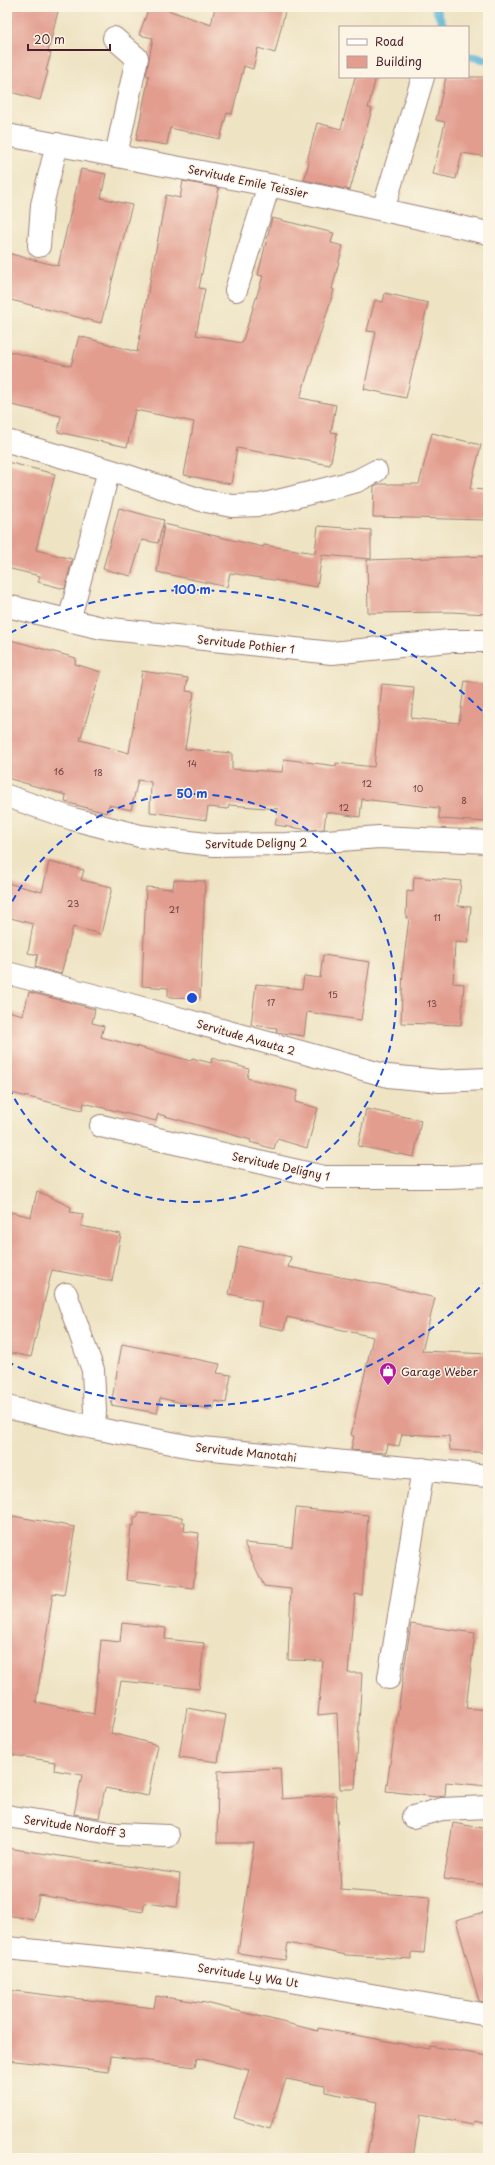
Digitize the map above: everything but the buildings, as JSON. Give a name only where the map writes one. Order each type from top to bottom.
[{"type":"street","points":[[114,38],[137,58],[116,155]]},
{"type":"street","points":[[383,210],[423,78]]},
{"type":"street","name":"Servitude Emile Teissier","points":[[7,135],[269,185],[488,233]]},
{"type":"street","points":[[39,246],[42,205],[58,144]]},
{"type":"street","points":[[236,290],[269,185]]},
{"type":"street","points":[[7,441],[109,470],[201,500],[232,506],[260,505],[286,499],[357,481],[376,471]]},
{"type":"street","points":[[68,621],[109,470]]},
{"type":"street","name":"Servitude Pothier 1","points":[[7,606],[102,628],[170,637],[332,653],[449,641],[488,641]]},
{"type":"street","name":"Servitude Deligny 2","points":[[7,796],[73,819],[140,836],[214,845],[287,844],[379,837],[488,842]]},
{"type":"street","name":"Servitude Avauta 2","points":[[7,973],[120,1002],[388,1076],[440,1081],[488,1079]]},
{"type":"street","name":"Servitude Deligny 1","points":[[101,1126],[324,1177],[450,1177],[488,1175]]},
{"type":"street","points":[[66,1294],[93,1370],[95,1411],[94,1428]]},
{"type":"street","name":"Servitude Manotahi","points":[[7,1407],[94,1428],[192,1447],[488,1476]]},
{"type":"street","points":[[389,1678],[423,1469]]},
{"type":"street","points":[[413,1817],[442,1809],[488,1807]]},
{"type":"street","name":"Servitude Nordoff 3","points":[[7,1816],[117,1834],[168,1836]]},
{"type":"street","name":"Servitude Ly Wa Ut","points":[[7,1948],[167,1964],[255,1975],[488,2015]]},
{"type":"waterway","points":[[435,7],[444,26]]},
{"type":"waterway","points":[[469,56],[488,60]]},
{"type":"place","name":"Garage Weber","points":[[388,1386]]}]
